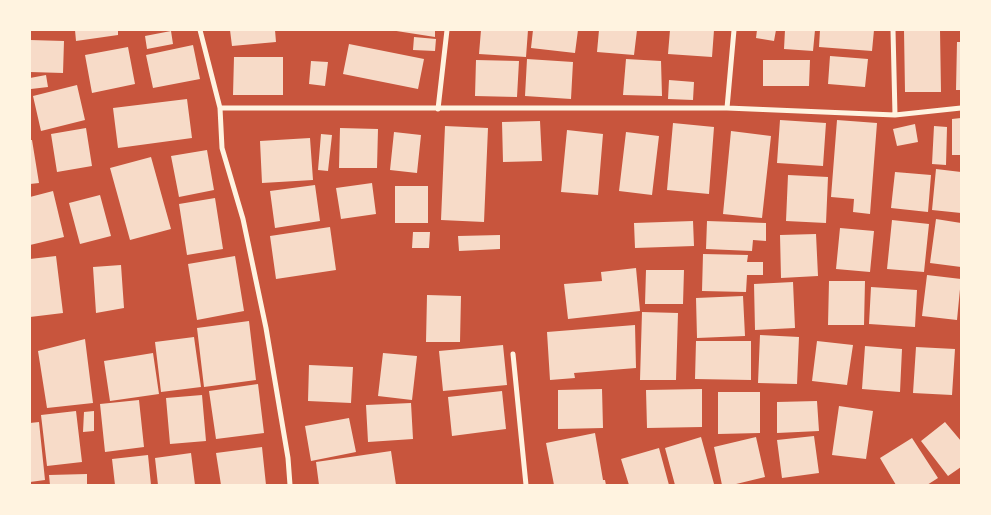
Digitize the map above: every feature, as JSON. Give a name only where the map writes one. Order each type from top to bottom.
[{"type":"street","points":[[200,30],[220,108],[222,148],[243,219],[266,328],[288,458],[290,485]]},
{"type":"street","points":[[438,109],[447,30]]},
{"type":"street","points":[[727,108],[734,30]]},
{"type":"street","points":[[893,30],[895,115]]},
{"type":"street","points":[[220,108],[438,109],[478,106],[727,108],[895,115],[961,108]]},
{"type":"street","points":[[513,354],[526,485]]},
{"type":"building","points":[[75,30],[118,30],[118,35],[76,41]]},
{"type":"building","points":[[230,30],[275,30],[276,42],[232,46]]},
{"type":"building","points":[[390,30],[435,30],[435,37]]},
{"type":"building","points":[[481,30],[528,30],[526,57],[479,54]]},
{"type":"building","points":[[533,30],[578,30],[575,53],[531,48]]},
{"type":"building","points":[[599,30],[637,30],[634,55],[597,52]]},
{"type":"building","points":[[670,30],[714,30],[712,57],[668,54]]},
{"type":"building","points":[[757,30],[776,30],[774,41],[756,38]]},
{"type":"building","points":[[785,30],[815,30],[813,51],[784,49]]},
{"type":"building","points":[[820,30],[874,30],[872,51],[819,47]]},
{"type":"building","points":[[904,30],[940,30],[941,92],[905,92]]},
{"type":"building","points":[[171,31],[173,44],[147,49],[145,36]]},
{"type":"building","points":[[414,37],[436,39],[435,51],[413,50]]},
{"type":"building","points":[[30,40],[64,41],[63,73],[30,72]]},
{"type":"building","points":[[957,42],[961,42],[961,90],[956,90]]},
{"type":"building","points":[[349,44],[424,59],[418,89],[343,74]]},
{"type":"building","points":[[193,45],[200,79],[153,88],[146,55]]},
{"type":"building","points":[[128,47],[135,84],[92,93],[85,55]]},
{"type":"building","points":[[830,56],[868,59],[865,87],[828,84]]},
{"type":"building","points":[[234,57],[283,57],[283,95],[233,95]]},
{"type":"building","points":[[527,59],[573,62],[571,99],[525,96]]},
{"type":"building","points":[[626,59],[661,61],[662,96],[623,95]]},
{"type":"building","points":[[476,60],[519,61],[517,97],[475,96]]},
{"type":"building","points":[[763,60],[810,60],[809,86],[763,86]]},
{"type":"building","points":[[311,61],[328,62],[325,86],[309,84]]},
{"type":"building","points":[[46,75],[48,87],[31,89],[30,78]]},
{"type":"building","points":[[669,80],[694,82],[693,100],[668,99]]},
{"type":"building","points":[[77,85],[85,120],[41,131],[33,96]]},
{"type":"building","points":[[187,99],[192,138],[118,148],[113,108]]},
{"type":"building","points":[[961,118],[961,155],[952,155],[952,119]]},
{"type":"building","points":[[780,120],[826,123],[823,166],[777,163]]},
{"type":"building","points":[[837,120],[877,123],[870,214],[853,212],[854,199],[831,197]]},
{"type":"building","points":[[540,121],[542,161],[503,162],[502,122]]},
{"type":"building","points":[[673,123],[714,127],[709,194],[667,190]]},
{"type":"building","points":[[915,124],[918,142],[897,146],[893,129]]},
{"type":"building","points":[[445,126],[488,128],[484,222],[441,220]]},
{"type":"building","points":[[934,126],[947,127],[946,165],[932,164]]},
{"type":"building","points":[[86,128],[92,166],[57,172],[51,134]]},
{"type":"building","points":[[340,128],[378,129],[377,168],[339,168]]},
{"type":"building","points":[[567,130],[603,134],[598,195],[561,192]]},
{"type":"building","points":[[731,131],[771,136],[762,218],[723,214]]},
{"type":"building","points":[[394,132],[421,135],[417,173],[390,170]]},
{"type":"building","points":[[626,132],[659,136],[652,195],[619,191]]},
{"type":"building","points":[[321,134],[332,135],[328,171],[318,170]]},
{"type":"building","points":[[310,138],[313,180],[262,183],[260,141]]},
{"type":"building","points":[[30,140],[32,140],[39,183],[30,184]]},
{"type":"building","points":[[207,150],[214,190],[179,197],[171,156]]},
{"type":"building","points":[[151,157],[171,229],[130,240],[110,168]]},
{"type":"building","points":[[936,169],[961,172],[961,213],[932,210]]},
{"type":"building","points":[[895,172],[931,175],[928,212],[891,208]]},
{"type":"building","points":[[788,175],[828,177],[826,223],[786,221]]},
{"type":"building","points":[[372,183],[376,214],[341,219],[336,188]]},
{"type":"building","points":[[315,185],[320,221],[275,228],[270,191]]},
{"type":"building","points":[[395,186],[428,186],[428,223],[395,223]]},
{"type":"building","points":[[53,191],[64,237],[30,245],[30,197]]},
{"type":"building","points":[[100,195],[111,236],[80,244],[69,203]]},
{"type":"building","points":[[215,198],[223,249],[187,255],[179,204]]},
{"type":"building","points":[[936,219],[961,223],[961,267],[930,263]]},
{"type":"building","points":[[892,220],[929,224],[924,272],[887,269]]},
{"type":"building","points":[[693,221],[694,246],[635,248],[634,223]]},
{"type":"building","points":[[707,221],[766,223],[766,241],[753,240],[752,251],[706,249]]},
{"type":"building","points":[[330,227],[336,270],[276,279],[270,236]]},
{"type":"building","points":[[840,228],[874,231],[870,272],[836,269]]},
{"type":"building","points":[[413,232],[430,232],[429,248],[412,248]]},
{"type":"building","points":[[816,234],[818,276],[781,278],[780,235]]},
{"type":"building","points":[[500,235],[500,249],[459,251],[458,236]]},
{"type":"building","points":[[703,254],[748,255],[747,262],[763,262],[763,275],[747,275],[746,292],[702,291]]},
{"type":"building","points":[[56,256],[63,313],[30,317],[30,259]]},
{"type":"building","points":[[235,256],[244,311],[197,320],[188,264]]},
{"type":"building","points":[[121,265],[124,308],[96,313],[93,267]]},
{"type":"building","points":[[636,268],[640,311],[568,319],[564,284],[602,281],[601,272]]},
{"type":"building","points":[[646,270],[684,270],[683,304],[645,304]]},
{"type":"building","points":[[927,275],[961,279],[957,320],[922,316]]},
{"type":"building","points":[[829,281],[865,281],[864,325],[828,325]]},
{"type":"building","points":[[793,282],[795,328],[755,330],[754,284]]},
{"type":"building","points":[[871,287],[917,290],[915,327],[869,324]]},
{"type":"building","points":[[427,295],[461,296],[460,342],[426,342]]},
{"type":"building","points":[[743,296],[745,336],[697,338],[696,298]]},
{"type":"building","points":[[642,312],[678,313],[676,380],[640,380]]},
{"type":"building","points":[[249,321],[256,380],[204,387],[197,328]]},
{"type":"building","points":[[635,325],[636,368],[574,373],[575,378],[550,380],[547,332]]},
{"type":"building","points":[[760,335],[799,337],[797,384],[758,383]]},
{"type":"building","points":[[194,337],[201,387],[161,392],[155,342]]},
{"type":"building","points":[[85,339],[93,403],[47,408],[38,351]]},
{"type":"building","points":[[696,341],[751,341],[751,380],[695,379]]},
{"type":"building","points":[[817,341],[853,345],[847,385],[812,381]]},
{"type":"building","points":[[503,345],[507,385],[443,391],[439,351]]},
{"type":"building","points":[[865,346],[902,349],[900,392],[862,389]]},
{"type":"building","points":[[916,347],[955,349],[952,395],[913,393]]},
{"type":"building","points":[[153,353],[159,394],[110,401],[104,361]]},
{"type":"building","points":[[383,353],[417,356],[412,400],[378,396]]},
{"type":"building","points":[[309,365],[353,367],[351,403],[308,401]]},
{"type":"building","points":[[258,384],[264,433],[216,439],[209,391]]},
{"type":"building","points":[[602,389],[603,428],[558,429],[558,390]]},
{"type":"building","points":[[702,389],[702,427],[647,428],[646,390]]},
{"type":"building","points":[[502,391],[506,429],[452,436],[448,397]]},
{"type":"building","points":[[718,392],[760,392],[760,433],[718,434]]},
{"type":"building","points":[[202,395],[206,441],[170,444],[166,398]]},
{"type":"building","points":[[139,400],[144,447],[105,452],[100,404]]},
{"type":"building","points":[[817,401],[819,431],[777,433],[777,402]]},
{"type":"building","points":[[411,403],[413,439],[368,442],[366,405]]},
{"type":"building","points":[[839,406],[873,411],[866,459],[832,455]]},
{"type":"building","points":[[76,411],[82,462],[47,466],[41,415]]},
{"type":"building","points":[[94,411],[94,431],[83,432],[84,412]]},
{"type":"building","points":[[349,418],[356,452],[311,461],[305,426]]},
{"type":"building","points":[[39,422],[45,480],[30,482],[30,423]]},
{"type":"building","points":[[945,422],[961,441],[961,467],[948,476],[921,441]]},
{"type":"building","points":[[595,433],[603,480],[605,480],[606,485],[554,485],[546,443]]},
{"type":"building","points":[[814,436],[819,473],[782,478],[777,440]]},
{"type":"building","points":[[701,437],[714,484],[675,485],[665,448]]},
{"type":"building","points":[[756,437],[765,477],[732,485],[722,485],[714,447]]},
{"type":"building","points":[[912,438],[938,478],[927,485],[896,485],[880,458]]},
{"type":"building","points":[[262,447],[266,485],[221,485],[216,453]]},
{"type":"building","points":[[659,448],[669,485],[629,485],[621,459]]},
{"type":"building","points":[[391,451],[396,485],[319,485],[316,462]]},
{"type":"building","points":[[191,453],[195,485],[158,485],[155,458]]},
{"type":"building","points":[[148,455],[151,485],[115,485],[112,459]]},
{"type":"building","points":[[87,474],[87,485],[50,485],[49,475]]}]
